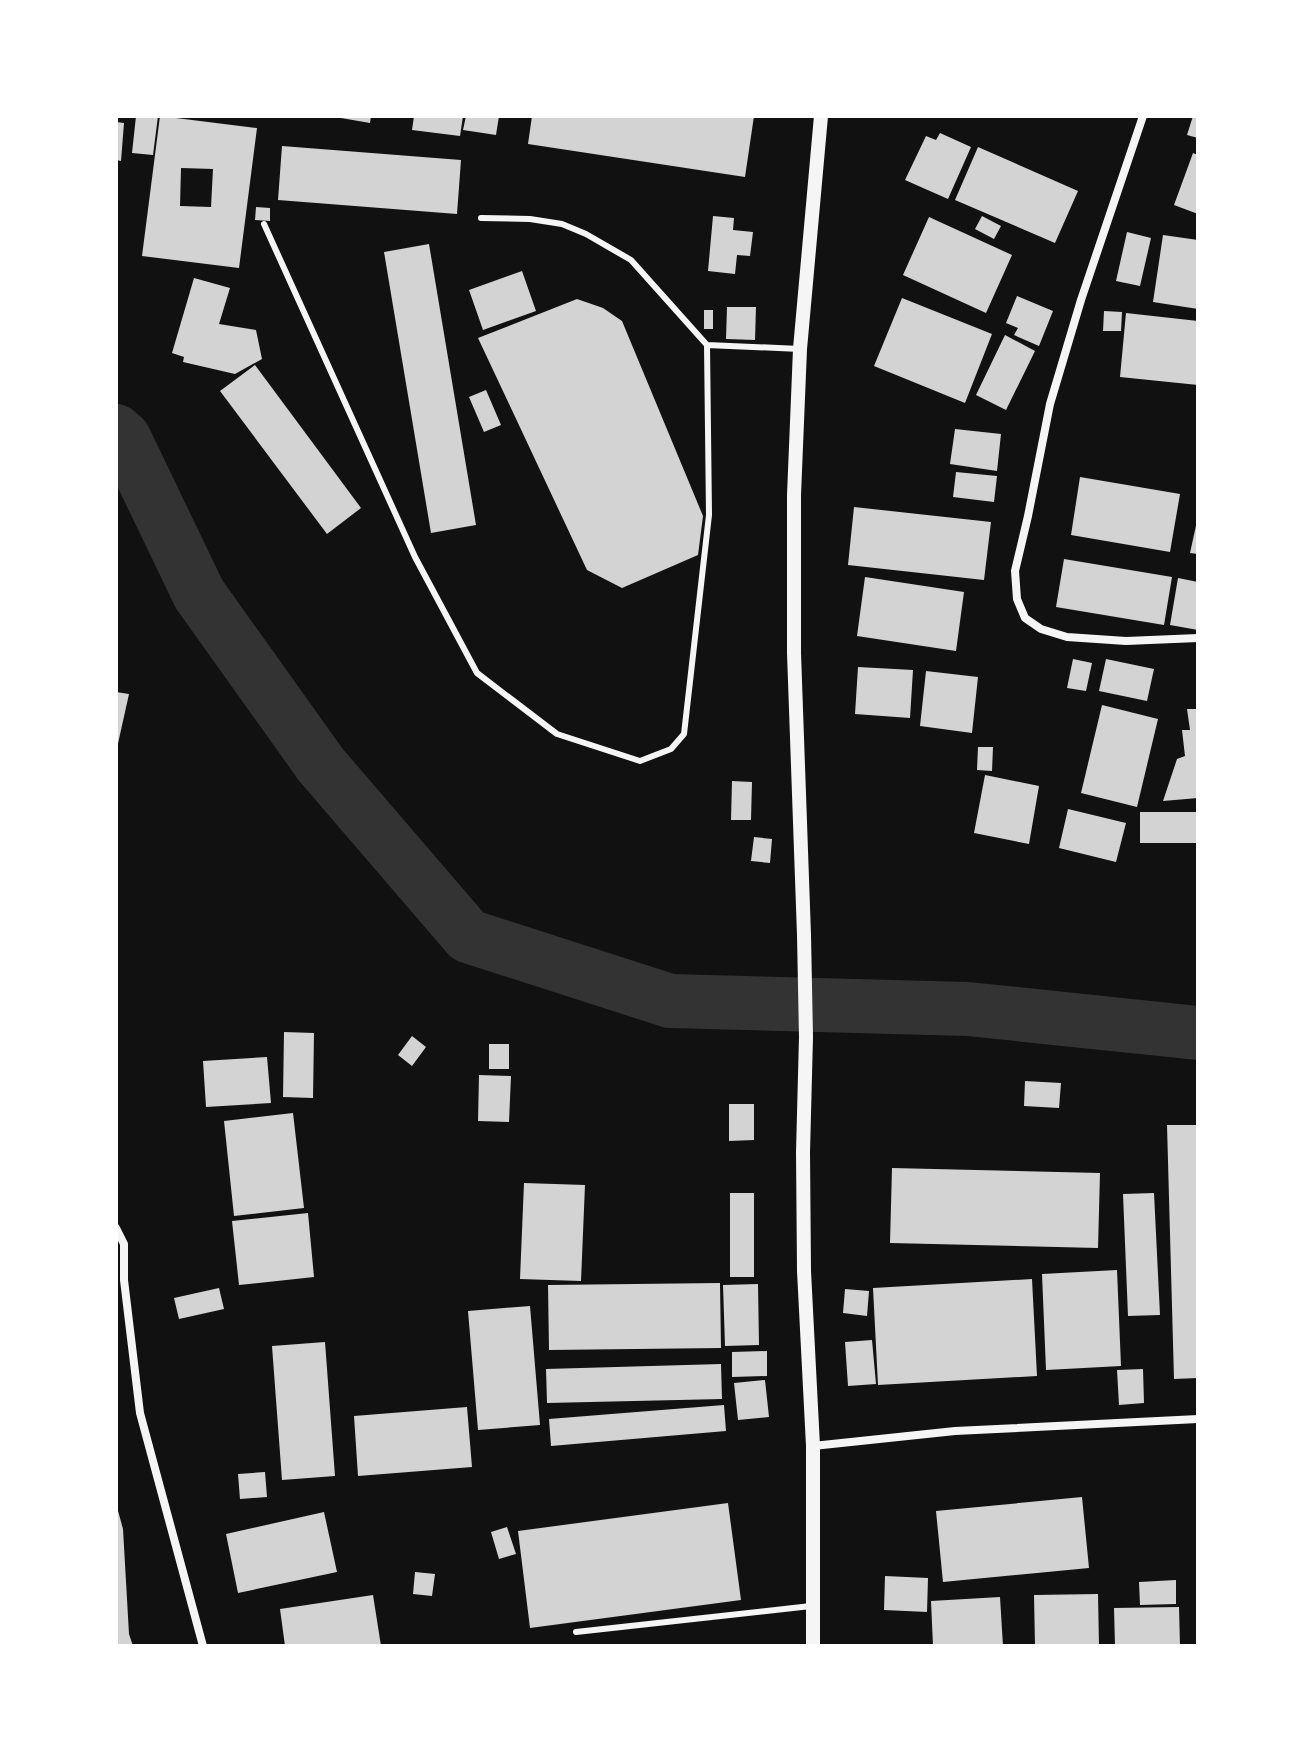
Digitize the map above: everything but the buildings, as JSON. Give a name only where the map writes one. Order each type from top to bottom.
[{"type":"street","points":[[813,1646],[813,1446],[804,1271],[806,1037],[794,653],[794,495],[800,349],[821,116]]},
{"type":"street","points":[[1143,116],[1081,300],[1050,404],[1015,571],[1017,599],[1025,618],[1041,629],[1067,637],[1126,641],[1198,638]]},
{"type":"street","points":[[116,1228],[124,1244],[124,1280],[140,1413],[203,1646]]},
{"type":"street","points":[[813,1446],[955,1431],[1198,1419]]},
{"type":"lane","points":[[264,224],[415,557],[477,673],[557,734],[640,761],[671,749],[684,734],[709,515],[707,345],[631,260],[586,234],[562,224],[530,219],[481,218]]},
{"type":"lane","points":[[707,345],[800,349]]},
{"type":"lane","points":[[576,1632],[813,1606]]},
{"type":"waterway","points":[[116,431],[124,438],[199,594],[321,765],[468,936],[670,1001],[968,1009],[1198,1033]]}]
